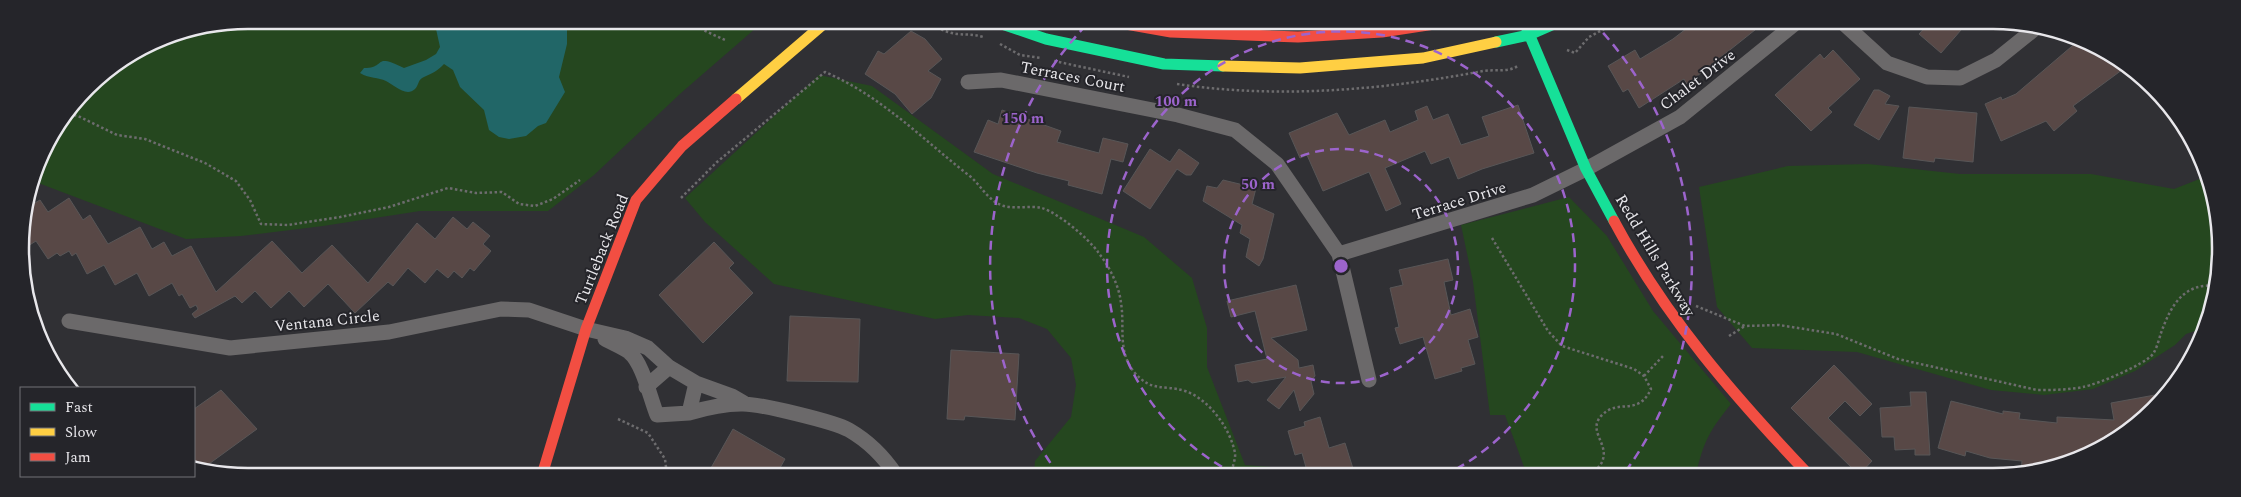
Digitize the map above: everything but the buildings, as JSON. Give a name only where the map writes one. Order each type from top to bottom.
[{"type":"main road","name":"Turtleback Road","points":[[544,468],[586,329],[636,200],[682,146],[818,29]]},
{"type":"main road","points":[[1017,29],[1046,39],[1164,64],[1291,68],[1423,58],[1529,35],[1543,29]]},
{"type":"main road","points":[[1154,29],[1171,32],[1298,37],[1402,29]]},
{"type":"main road","name":"Redd Hills Parkway","points":[[1527,29],[1586,169],[1631,253],[1678,324],[1740,402],[1802,468]]},
{"type":"street","name":"Chalet Drive","points":[[1586,169],[1680,117],[1788,29]]},
{"type":"street","points":[[1850,29],[1887,63],[1926,77],[1960,78],[1996,60],[2030,32]]},
{"type":"street","name":"Terraces Court","points":[[968,82],[1001,80],[1178,115],[1235,130],[1277,164],[1339,254],[1369,380]]},
{"type":"street","name":"Terrace Drive","points":[[1339,254],[1533,195],[1586,169]]},
{"type":"street","name":"Ventana Circle","points":[[69,321],[230,348],[389,332],[500,309],[529,310],[586,329]]},
{"type":"street","points":[[586,329],[633,341],[648,348],[670,367],[696,383],[732,396],[744,403],[800,415],[849,430],[884,457],[891,468]]},
{"type":"street","points":[[586,329],[629,352],[641,366],[646,387],[658,416],[689,413],[710,407],[744,403]]},
{"type":"street","points":[[646,387],[670,367]]},
{"type":"street","points":[[689,413],[696,383]]},
{"type":"path","points":[[702,29],[725,40]]},
{"type":"path","points":[[1567,50],[1575,52],[1589,37],[1605,29]]},
{"type":"path","points":[[681,198],[717,162],[825,72],[853,84],[903,119],[1001,206],[1042,208],[1072,228],[1098,251],[1113,275],[1122,303],[1122,339],[1132,370],[1151,387],[1184,391],[1203,400],[1230,436],[1235,455],[1233,468]]},
{"type":"path","points":[[74,115],[116,135],[145,139],[206,163],[236,181],[250,200],[261,224],[288,225],[340,217],[389,207],[448,188],[476,193],[502,192],[519,204],[535,206],[553,199],[580,180]]},
{"type":"path","points":[[1492,238],[1548,331],[1562,346],[1634,370],[1644,376],[1650,389],[1646,399],[1638,406],[1614,408],[1603,414],[1596,423],[1596,432],[1604,452],[1603,461],[1598,468]]},
{"type":"path","points":[[1696,306],[1745,326],[1779,325],[1836,334],[1898,359],[2037,390],[2058,390],[2085,387],[2141,363],[2152,354],[2176,300],[2190,289],[2209,285]]},
{"type":"path","points":[[1728,336],[1745,326]]},
{"type":"path","points":[[1644,376],[1663,356]]},
{"type":"path","points":[[618,419],[648,433],[665,459],[666,468]]},
{"type":"green space","points":[[234,29],[755,29],[681,93],[594,175],[548,211],[420,211],[241,236],[186,239],[39,183],[51,151],[66,126],[83,104],[115,74],[139,58],[164,45],[192,36]]},
{"type":"green space","points":[[819,75],[872,86],[993,174],[1144,237],[1192,278],[1207,328],[1207,367],[1245,465],[1274,468],[1034,468],[1035,461],[1071,417],[1076,385],[1071,358],[1047,329],[1019,318],[968,315],[935,319],[774,284],[705,222],[685,198]]},
{"type":"green space","points":[[1868,164],[1960,174],[2091,174],[2174,189],[2201,178],[2212,234],[2212,263],[2205,305],[2197,330],[2186,334],[2175,345],[2135,371],[2093,389],[2044,395],[1991,390],[1857,352],[1752,348],[1717,307],[1699,187],[1788,166]]},
{"type":"green space","points":[[1569,197],[1607,236],[1653,311],[1731,404],[1708,437],[1698,468],[1524,468],[1505,415],[1490,415],[1473,282],[1461,225]]},
{"type":"water","points":[[436,29],[567,29],[567,44],[559,77],[565,92],[546,123],[538,126],[526,136],[509,139],[499,137],[489,130],[484,110],[460,87],[453,70],[444,64],[435,72],[422,78],[415,89],[408,92],[400,90],[383,80],[360,73],[364,68],[375,66],[383,61],[394,63],[404,68],[426,60],[436,54],[440,47]]},
{"type":"traffic: fast","points":[[1017,29],[1046,39],[1164,64],[1223,66]]},
{"type":"traffic: fast","points":[[1527,29],[1586,169],[1614,221]]},
{"type":"traffic: fast","points":[[1496,42],[1529,35],[1543,29]]},
{"type":"traffic: slow","points":[[736,99],[818,29]]},
{"type":"traffic: slow","points":[[1223,66],[1300,68],[1423,58],[1496,42]]},
{"type":"traffic: jam","points":[[1154,29],[1171,32],[1298,37],[1402,29]]},
{"type":"traffic: jam","points":[[544,468],[586,329],[636,200],[682,146],[736,99]]},
{"type":"traffic: jam","points":[[1614,221],[1656,291],[1703,355],[1754,416],[1802,468]]}]
